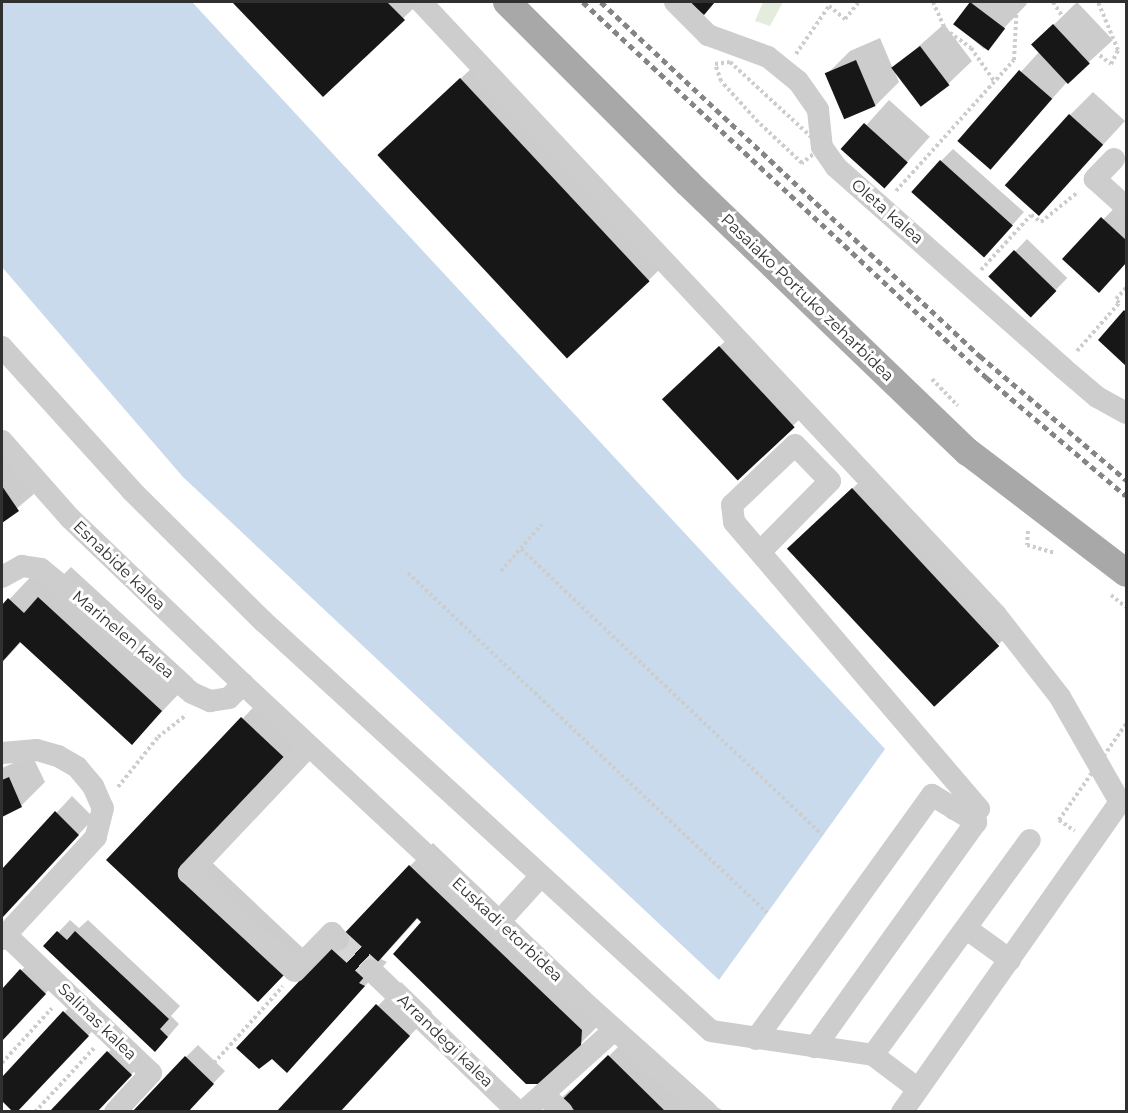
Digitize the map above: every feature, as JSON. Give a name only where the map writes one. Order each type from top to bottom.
[{"type":"main road","name":"Pasaiako Portuko zeharbidea","points":[[507,2],[696,191],[968,452],[1126,573]]},
{"type":"street","points":[[421,2],[996,615],[1060,697],[1124,804],[902,1112]]},
{"type":"street","points":[[675,2],[708,35],[768,57],[798,81],[818,110],[822,147]]},
{"type":"street","name":"Oleta kalea","points":[[822,147],[836,167],[1063,368],[1098,397],[1126,413]]},
{"type":"street","points":[[1114,159],[1095,178],[1126,207]]},
{"type":"street","points":[[2,347],[182,543],[540,878],[711,1031],[873,1055],[918,1089]]},
{"type":"street","name":"Esnabide kalea","points":[[2,441],[70,518],[243,684]]},
{"type":"street","points":[[761,551],[830,481],[795,445],[732,506],[734,522],[979,809],[954,809]]},
{"type":"street","name":"Marinelen kalea","points":[[2,577],[22,566],[41,569],[192,693],[210,701]]},
{"type":"street","points":[[210,701],[229,698],[243,684]]},
{"type":"street","name":"Euskadi etorbidea","points":[[243,684],[614,1030],[707,1112]]},
{"type":"street","points":[[309,746],[189,873],[290,977],[332,933],[338,940]]},
{"type":"street","points":[[2,753],[37,750],[58,756],[77,767],[93,786],[103,808],[102,823],[86,850],[4,937]]},
{"type":"street","points":[[756,1039],[932,795],[976,822],[815,1047]]},
{"type":"street","points":[[873,1055],[1030,840]]},
{"type":"street","points":[[499,922],[540,878]]},
{"type":"street","points":[[967,929],[1010,960]]},
{"type":"street","name":"Salinas kalea","points":[[4,937],[66,992],[150,1073],[115,1112]]},
{"type":"street","name":"Arrandegi kalea","points":[[371,970],[518,1112]]},
{"type":"street","points":[[523,1112],[614,1030]]},
{"type":"street","points":[[543,1094],[562,1112]]},
{"type":"path","points":[[794,57],[830,6],[845,19],[859,2]]},
{"type":"path","points":[[933,2],[945,29],[971,48],[994,81]]},
{"type":"path","points":[[881,207],[1014,60],[1017,2]]},
{"type":"path","points":[[1053,2],[1076,37],[1111,64],[1118,50],[1098,2]]},
{"type":"path","points":[[802,163],[721,81],[715,64],[730,62],[822,147]]},
{"type":"path","points":[[969,284],[1031,215],[1041,222],[1095,178]]},
{"type":"path","points":[[1063,368],[1119,303],[1116,299],[1126,288]]},
{"type":"path","points":[[501,572],[542,524]]},
{"type":"path","points":[[1028,531],[1027,546],[1046,550]]},
{"type":"path","points":[[521,549],[822,835]]},
{"type":"path","points":[[408,573],[766,913]]},
{"type":"path","points":[[116,790],[158,737],[180,719],[210,701]]},
{"type":"path","points":[[1077,832],[1059,820],[1126,724]]},
{"type":"path","points":[[214,1063],[290,977]]},
{"type":"path","points":[[2,1063],[66,992]]},
{"type":"path","points":[[35,1112],[108,1032]]},
{"type":"green space","points":[[763,2],[783,2],[770,26],[755,21]]},
{"type":"water","points":[[2,2],[192,2],[885,749],[719,980],[183,477],[2,267]]},
{"type":"building","points":[[232,2],[387,2],[405,20],[323,97]]},
{"type":"building","points":[[689,2],[715,2],[704,15]]},
{"type":"building","points":[[970,2],[1005,28],[988,51],[953,24]]},
{"type":"building","points":[[1053,24],[1090,63],[1068,84],[1031,44]]},
{"type":"building","points":[[920,46],[949,85],[921,107],[891,68]]},
{"type":"building","points":[[856,60],[876,106],[844,119],[825,73]]},
{"type":"building","points":[[1019,70],[1052,99],[991,170],[957,141]]},
{"type":"building","points":[[460,78],[650,281],[567,358],[377,155]]},
{"type":"building","points":[[1069,114],[1103,145],[1039,216],[1005,185]]},
{"type":"building","points":[[864,123],[908,162],[884,188],[841,149]]},
{"type":"building","points":[[940,160],[1013,226],[984,258],[911,192]]},
{"type":"building","points":[[1101,217],[1126,240],[1126,263],[1099,293],[1062,259]]},
{"type":"building","points":[[1014,250],[1056,291],[1031,318],[988,277]]},
{"type":"building","points":[[1124,310],[1126,312],[1126,366],[1098,340]]},
{"type":"building","points":[[719,346],[795,427],[738,480],[662,399]]},
{"type":"building","points":[[2,486],[19,511],[2,523]]},
{"type":"building","points":[[852,488],[999,646],[934,707],[787,549]]},
{"type":"building","points":[[38,597],[162,711],[132,745],[20,642],[2,662],[2,605],[8,598],[24,613]]},
{"type":"building","points":[[241,717],[289,762],[178,876],[284,975],[258,1002],[106,860]]},
{"type":"building","points":[[9,777],[22,807],[2,817],[2,780]]},
{"type":"building","points":[[55,811],[79,835],[2,918],[2,869]]},
{"type":"building","points":[[409,865],[582,1030],[581,1046],[541,1084],[526,1084],[393,954],[421,922],[417,918],[359,983],[365,986],[287,1073],[272,1059],[259,1069],[236,1048]]},
{"type":"building","points":[[57,931],[67,940],[75,931],[169,1019],[160,1029],[168,1037],[155,1052],[43,946]]},
{"type":"building","points":[[20,969],[46,994],[2,1041],[2,989]]},
{"type":"building","points":[[376,1004],[410,1036],[340,1112],[276,1112]]},
{"type":"building","points":[[63,1011],[89,1036],[17,1112],[13,1112],[2,1101],[2,1077]]},
{"type":"building","points":[[107,1051],[132,1075],[97,1112],[49,1112]]},
{"type":"building","points":[[608,1055],[666,1112],[576,1112],[563,1099]]},
{"type":"building","points":[[185,1056],[214,1084],[188,1112],[132,1112]]},
{"type":"tunnel","points":[[338,940],[371,970]]},
{"type":"railway","points":[[583,2],[987,378],[1126,496]]},
{"type":"railway","points":[[601,2],[980,356],[1126,480]]}]
